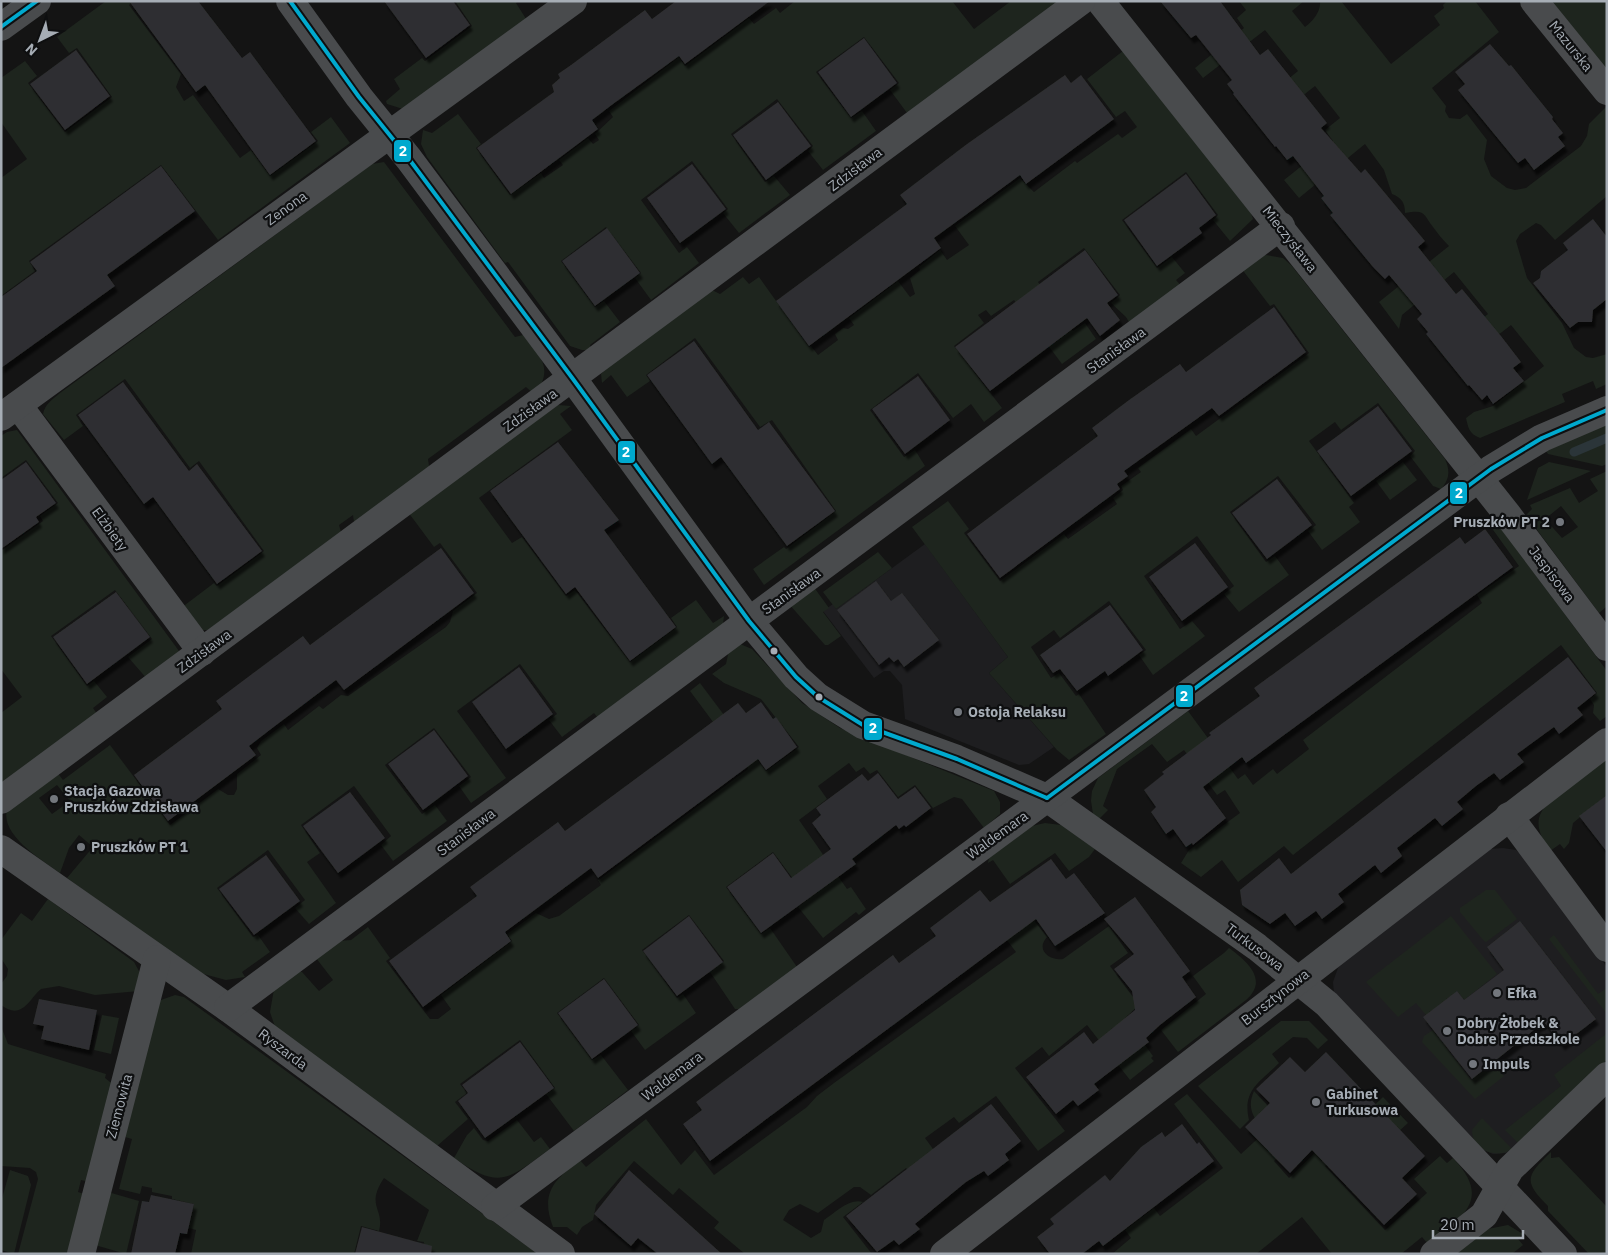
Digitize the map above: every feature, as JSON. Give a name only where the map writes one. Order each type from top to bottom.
[{"type":"street","points":[[1,27],[37,1]]},
{"type":"street","name":"Turkusowa","points":[[290,1],[572,379],[749,621],[796,677],[839,712],[863,725],[957,759],[1047,798],[1221,921],[1298,979],[1331,1008],[1563,1254]]},
{"type":"street","name":"Zenona","points":[[10,411],[573,1]]},
{"type":"street","name":"Zdzisława","points":[[1,800],[1081,1]]},
{"type":"street","name":"Mieczysława","points":[[1100,1],[1281,226],[1479,478]]},
{"type":"street","name":"Mazurska","points":[[1534,1],[1607,91]]},
{"type":"street","name":"Stanisława","points":[[228,1008],[1281,226]]},
{"type":"street","name":"Waldemara","points":[[495,1207],[1479,478],[1531,444],[1607,410]]},
{"type":"street","name":"Elżbiety","points":[[10,411],[202,652]]},
{"type":"street","name":"Jaspisowa","points":[[1479,478],[1607,647]]},
{"type":"street","name":"Bursztynowa","points":[[944,1254],[1607,742]]},
{"type":"street","points":[[1509,816],[1607,948]]},
{"type":"street","name":"Ryszarda","points":[[1,848],[228,1008],[561,1254]]},
{"type":"street","name":"Ziemowita","points":[[81,1254],[157,959]]},
{"type":"street","points":[[1434,1254],[1484,1215],[1510,1169],[1607,1076]]},
{"type":"shaded area","points":[[106,1],[133,1],[129,5],[181,74],[176,87],[184,101],[193,95],[240,158],[251,150],[270,176],[318,141],[311,132],[331,117],[350,143],[218,240],[161,165],[29,261],[35,271],[1,296],[1,178],[27,159],[1,122],[1,78],[25,61],[37,76],[28,83],[65,132],[112,97],[77,48],[69,53],[57,37]]},
{"type":"shaded area","points":[[455,1],[518,1],[516,3],[528,22],[403,109],[387,104],[386,101],[400,89],[394,79],[422,58],[425,61],[472,26]]},
{"type":"shaded area","points":[[795,1],[952,1],[974,29],[1011,1],[1062,1],[910,117],[890,90],[899,83],[864,37],[816,72],[851,118],[862,111],[876,131],[823,170],[808,151],[813,146],[777,99],[731,134],[765,182],[774,176],[790,195],[739,233],[723,213],[728,209],[692,161],[641,200],[679,253],[687,247],[699,263],[651,300],[635,278],[641,273],[606,227],[561,261],[595,307],[604,301],[620,322],[590,345],[591,350],[582,350],[570,346],[508,262],[505,263],[427,157],[421,144],[423,130],[432,133],[458,114],[481,144],[476,148],[510,195],[541,173],[544,178],[563,165],[559,160],[588,138],[593,144],[599,140],[595,134],[613,117],[609,111],[679,57],[685,66],[749,18],[754,24],[776,8],[780,13]]},
{"type":"shaded area","points":[[1239,1],[1304,1],[1292,11],[1305,27],[1316,16],[1320,1],[1341,1],[1391,64],[1440,25],[1434,16],[1444,8],[1443,5],[1447,1],[1475,1],[1499,32],[1432,88],[1446,106],[1445,111],[1449,118],[1460,119],[1467,114],[1487,140],[1484,159],[1491,176],[1507,188],[1515,190],[1526,188],[1581,146],[1587,136],[1589,124],[1606,107],[1607,196],[1555,240],[1541,225],[1536,223],[1520,234],[1516,241],[1527,278],[1562,323],[1574,348],[1586,357],[1593,358],[1607,354],[1607,384],[1596,389],[1593,381],[1562,394],[1565,402],[1480,438],[1471,432],[1466,418],[1474,412],[1493,406],[1544,366],[1511,325],[1484,346],[1470,328],[1488,314],[1454,272],[1402,315],[1399,329],[1379,302],[1449,246],[1423,214],[1420,212],[1405,213],[1402,201],[1392,194],[1384,170],[1365,144],[1299,198],[1284,180],[1333,141],[1325,130],[1340,118],[1315,86],[1296,101],[1282,84],[1298,71],[1265,30],[1203,78],[1195,68],[1244,28],[1237,18],[1246,10]]},
{"type":"shaded area","points":[[1549,1],[1607,1],[1607,72]]},
{"type":"shaded area","points":[[1123,51],[1251,213],[1253,219],[1230,241],[1213,220],[1218,215],[1186,172],[1122,220],[1157,268],[1172,257],[1185,273],[1176,280],[1184,289],[1132,327],[1126,317],[1111,303],[1120,295],[1084,248],[1038,282],[1073,331],[1085,323],[1096,339],[1062,364],[1014,300],[991,316],[986,310],[978,315],[984,323],[954,346],[1002,408],[984,422],[971,404],[953,418],[918,373],[870,410],[904,457],[915,450],[925,466],[764,585],[753,569],[784,547],[786,549],[836,511],[772,420],[760,427],[695,338],[646,375],[650,381],[627,397],[611,375],[602,383],[601,374],[610,364],[710,289],[720,294],[743,277],[749,284],[759,277],[809,347],[811,346],[818,355],[838,340],[835,334],[843,328],[848,329],[854,325],[849,318],[898,281],[910,297],[915,294],[910,278],[920,270],[919,267],[940,250],[947,260],[969,245],[955,226],[1020,178],[1034,192],[1075,161],[1077,163],[1118,134],[1122,138],[1137,127],[1125,111],[1116,117],[1087,79]]},
{"type":"shaded area","points":[[384,162],[515,337],[523,335],[540,357],[544,370],[541,385],[535,395],[526,387],[428,459],[430,473],[354,522],[353,515],[339,525],[341,532],[208,630],[202,630],[181,608],[214,583],[217,586],[264,551],[199,461],[190,468],[125,379],[76,415],[83,426],[64,440],[43,414],[45,407],[60,393],[372,164]]},
{"type":"shaded area","points":[[1266,255],[1283,258],[1291,265],[1445,459],[1448,467],[1448,478],[1441,489],[1433,486],[1410,456],[1415,451],[1378,403],[1341,430],[1335,422],[1309,441],[1354,503],[1349,507],[1360,522],[1322,550],[1308,531],[1316,525],[1278,476],[1230,512],[1266,562],[1275,556],[1289,575],[1239,612],[1224,594],[1234,586],[1197,536],[1144,576],[1180,629],[1192,621],[1205,636],[1153,675],[1139,655],[1146,650],[1109,601],[1060,638],[1054,630],[1031,647],[1051,678],[1059,673],[1076,696],[1079,694],[1106,734],[1069,760],[1057,750],[989,673],[1008,657],[912,527],[948,501],[969,529],[964,533],[1000,581],[1064,534],[1068,539],[1117,504],[1113,498],[1123,490],[1121,486],[1141,472],[1138,468],[1191,429],[1196,436],[1309,353],[1274,304],[1270,306],[1241,268],[1259,256]]},
{"type":"shaded area","points":[[558,405],[571,406],[560,414],[572,430],[479,498],[512,543],[522,537],[566,596],[575,590],[630,662],[677,627],[671,618],[696,600],[713,623],[724,616],[723,624],[601,722],[594,713],[562,737],[549,720],[557,714],[520,664],[457,711],[506,778],[471,803],[459,786],[471,777],[434,728],[385,765],[422,814],[435,805],[447,821],[393,861],[381,845],[391,836],[354,786],[301,825],[320,853],[307,862],[336,903],[309,924],[295,908],[305,900],[268,850],[217,888],[253,937],[258,935],[270,952],[242,972],[245,977],[226,980],[196,972],[67,878],[93,847],[79,835],[69,848],[60,873],[16,838],[10,829],[7,819],[7,810],[10,806],[56,771],[63,780],[110,745],[170,825],[218,789],[228,795],[234,795],[237,789],[237,774],[261,755],[257,748],[261,741],[284,724],[288,730],[319,706],[323,709],[341,695],[348,696],[446,627],[450,622],[453,611],[477,593],[440,543],[434,547],[408,512]],"holes":[[[57,785],[70,801],[52,814],[39,798]]]},
{"type":"shaded area","points":[[1607,424],[1607,464],[1602,466],[1548,454],[1546,451]]},
{"type":"shaded area","points":[[17,430],[179,651],[148,680],[128,657],[152,639],[115,590],[51,636],[87,686],[94,681],[107,697],[93,708],[99,717],[1,788],[1,713],[22,697],[1,669],[1,551],[43,521],[40,516],[58,503],[26,460],[1,478],[1,436],[7,432]]},
{"type":"shaded area","points":[[1403,462],[1417,480],[1390,500],[1376,481]]},
{"type":"shaded area","points":[[1549,462],[1591,471],[1527,500],[1538,468]]},
{"type":"shaded area","points":[[1607,471],[1607,603],[1606,607],[1599,613],[1526,515],[1532,509],[1530,505],[1570,488],[1579,503],[1598,491],[1590,479]],"holes":[[[1561,506],[1578,527],[1562,538],[1545,519]]]},
{"type":"shaded area","points":[[1497,523],[1607,671],[1607,716],[1600,721],[1593,713],[1594,705],[1590,699],[1597,693],[1561,645],[1293,855],[1284,846],[1238,882],[1222,860],[1201,877],[1181,863],[1189,850],[1240,813],[1225,790],[1217,795],[1184,750],[1167,762],[1152,744],[1117,769],[1103,806],[1108,810],[1098,820],[1093,814],[1092,791],[1098,778],[1188,711],[1238,779],[1245,774],[1253,785],[1273,769],[1277,774],[1309,749],[1303,740],[1482,603],[1477,595],[1519,566],[1491,527]]},
{"type":"shaded area","points":[[925,544],[1008,657],[989,673],[1054,747],[1029,764],[1019,765],[905,719],[902,685],[890,671],[884,671],[874,678],[823,611],[833,604],[836,609]]},
{"type":"shaded area","points":[[878,552],[892,568],[836,609],[823,592]]},
{"type":"shaded area","points":[[813,586],[829,608],[823,612],[841,636],[828,645],[825,645],[789,604]]},
{"type":"shaded area","points":[[740,644],[752,649],[802,703],[840,728],[994,791],[1000,802],[1000,814],[984,828],[962,799],[954,797],[933,808],[915,785],[898,797],[877,770],[870,774],[864,767],[856,772],[849,763],[818,786],[827,799],[799,820],[847,889],[851,887],[866,909],[859,915],[856,912],[823,938],[798,907],[808,899],[773,852],[726,887],[761,934],[770,928],[797,967],[739,1009],[735,1009],[710,972],[724,961],[689,915],[642,950],[677,998],[683,994],[696,1013],[645,1050],[631,1031],[639,1025],[604,978],[557,1013],[592,1060],[601,1055],[628,1090],[574,1131],[546,1094],[555,1088],[520,1040],[460,1084],[467,1093],[455,1102],[468,1119],[437,1146],[275,1027],[270,1012],[274,989],[297,971],[302,972],[319,991],[333,980],[316,958],[338,941],[351,940],[368,927],[390,958],[386,961],[430,1019],[438,1019],[451,1009],[441,995],[512,941],[507,934],[536,913],[549,919],[559,916],[601,885],[598,880],[748,769],[690,691],[700,683],[766,771],[799,747],[761,699],[724,683],[712,674],[726,664],[729,650]]},
{"type":"shaded area","points":[[1607,758],[1607,795],[1573,823],[1569,843],[1564,849],[1560,844],[1550,851],[1539,829],[1541,813],[1545,806]]},
{"type":"shaded area","points":[[1045,823],[1061,825],[1095,849],[1089,857],[1069,871],[1055,853],[1010,884],[993,860],[988,863],[989,858],[1032,826]]},
{"type":"shaded area","points":[[1490,849],[1516,850],[1526,858],[1607,967],[1607,1060],[1519,1144],[1506,1153],[1493,1154],[1484,1150],[1334,993],[1333,982],[1339,965]]},
{"type":"shaded area","points":[[1486,890],[1495,890],[1517,919],[1486,942],[1460,912],[1460,908]]},
{"type":"shaded area","points":[[48,899],[134,962],[140,973],[139,991],[95,995],[59,986],[41,989],[20,1010],[14,1011],[1,1005],[1,984],[7,976],[8,969],[1,958],[1,940],[21,913],[32,921]]},
{"type":"shaded area","points":[[1451,916],[1497,974],[1464,1000],[1457,991],[1426,1015],[1416,1003],[1398,1017],[1366,982]]},
{"type":"shaded area","points":[[1033,919],[1047,937],[1043,950],[1049,956],[1058,959],[1063,959],[1109,926],[1128,953],[1110,966],[1139,1005],[1125,1018],[1153,1056],[1151,1058],[1154,1061],[1130,1080],[1087,1025],[1049,1056],[1042,1047],[1015,1068],[1065,1131],[1038,1151],[996,1096],[959,1123],[954,1117],[925,1138],[947,1168],[922,1187],[906,1168],[871,1195],[860,1187],[854,1187],[818,1213],[800,1204],[789,1210],[783,1220],[811,1238],[821,1232],[824,1220],[837,1210],[853,1202],[863,1202],[843,1217],[872,1254],[745,1254],[714,1228],[719,1222],[679,1188],[673,1195],[634,1161],[596,1205],[593,1220],[582,1227],[577,1235],[567,1227],[553,1227],[549,1215],[549,1196],[552,1188],[563,1174],[580,1160],[586,1167],[646,1119],[681,1165],[695,1150],[714,1175],[807,1107],[817,1096],[834,1083],[1016,952],[1006,939]]},
{"type":"shaded area","points":[[1554,935],[1598,994],[1607,988],[1607,1014],[1549,939]]},
{"type":"shaded area","points":[[1229,948],[1248,964],[1252,971],[1256,985],[1253,992],[1246,1000],[1178,1052],[1161,1030],[1206,994],[1193,976]]},
{"type":"shaded area","points":[[175,995],[184,997],[538,1254],[421,1254],[424,1242],[417,1241],[429,1210],[384,1178],[376,1195],[380,1217],[379,1231],[361,1226],[354,1254],[191,1254],[196,1230],[189,1228],[194,1204],[172,1199],[172,1196],[152,1192],[152,1188],[142,1186],[140,1194],[119,1189],[132,1139],[122,1136],[156,1005],[161,1000]]},
{"type":"shaded area","points":[[102,1015],[119,1018],[111,1054],[94,1050]]},
{"type":"shaded area","points":[[1281,1021],[1309,1021],[1328,1040],[1318,1049],[1307,1038],[1293,1037],[1272,1054],[1279,1063],[1254,1087],[1248,1101],[1249,1120],[1240,1129],[1198,1086]]},
{"type":"shaded area","points":[[1,1026],[8,1044],[106,1074],[105,1078],[115,1086],[91,1182],[81,1180],[78,1192],[87,1195],[69,1254],[18,1254],[38,1179],[36,1172],[30,1168],[1,1166]]},
{"type":"shaded area","points":[[1433,1030],[1471,1080],[1494,1063],[1504,1076],[1475,1099],[1422,1042],[1424,1036]]},
{"type":"shaded area","points":[[1607,1033],[1607,1060],[1519,1144],[1505,1130],[1561,1086],[1554,1075]]},
{"type":"shaded area","points":[[1254,1091],[1298,1138],[1274,1161],[1289,1178],[1333,1135],[1338,1140],[1383,1097],[1408,1123],[1385,1144],[1368,1126],[1325,1166],[1385,1230],[1427,1193],[1414,1179],[1440,1156],[1447,1163],[1453,1158],[1465,1173],[1471,1185],[1472,1197],[1468,1207],[1452,1225],[1428,1244],[1422,1237],[1401,1254],[1332,1254],[1302,1217],[1256,1254],[1112,1254],[1131,1238],[1125,1230],[1154,1208],[1160,1216],[1223,1168],[1174,1104],[1187,1094],[1241,1154],[1266,1131],[1252,1113],[1251,1103]]},
{"type":"shaded area","points":[[1482,1118],[1512,1149],[1506,1152],[1493,1153],[1486,1151],[1476,1143],[1472,1130]]},
{"type":"shaded area","points":[[517,1120],[534,1142],[541,1137],[550,1149],[524,1168],[514,1174],[494,1178],[483,1175],[454,1158],[467,1135],[474,1128],[483,1140],[488,1141]]},
{"type":"shaded area","points":[[1551,1152],[1551,1158],[1559,1157],[1607,1207],[1607,1254],[1589,1254],[1548,1211],[1548,1206],[1534,1190],[1531,1184],[1532,1173]]},
{"type":"shaded area","points":[[10,1170],[28,1176],[31,1185],[14,1254],[1,1250],[1,1202]]},
{"type":"shaded area","points":[[108,1192],[139,1201],[126,1254],[95,1245]]},
{"type":"shaded area","points":[[1508,1225],[1523,1234],[1518,1239],[1523,1245],[1512,1254],[1456,1254],[1488,1229]]},
{"type":"building","points":[[129,1],[198,1],[242,58],[250,52],[316,141],[270,175],[205,85],[196,92]]},
{"type":"building","points":[[384,1],[453,1],[470,25],[426,58]]},
{"type":"building","points":[[676,1],[770,1],[685,64],[679,56],[613,104],[592,120],[598,129],[511,194],[477,148],[554,92],[552,85],[560,78],[558,74],[645,10],[652,19]]},
{"type":"building","points":[[1160,1],[1220,1],[1260,55],[1268,49],[1327,123],[1321,128],[1361,173],[1365,169],[1425,241],[1418,247],[1456,294],[1462,289],[1501,336],[1521,362],[1513,368],[1524,381],[1493,404],[1487,395],[1482,400],[1468,386],[1426,334],[1428,332],[1417,319],[1422,314],[1389,275],[1385,279],[1373,267],[1330,215],[1333,213],[1321,198],[1324,196],[1293,156],[1287,160],[1275,147],[1233,94],[1227,84],[1232,80],[1196,35],[1191,38]]},
{"type":"building","points":[[864,38],[897,83],[851,117],[818,72]]},
{"type":"building","points":[[1490,44],[1509,66],[1511,65],[1553,117],[1552,119],[1563,133],[1558,137],[1565,146],[1534,170],[1525,158],[1518,163],[1458,90],[1465,84],[1455,72]]},
{"type":"building","points":[[76,50],[110,96],[65,130],[30,84]]},
{"type":"building","points":[[1065,75],[1071,83],[1081,75],[1114,119],[1026,184],[1020,175],[934,238],[941,248],[809,346],[776,301],[907,204],[900,195],[967,144]]},
{"type":"building","points":[[778,102],[811,146],[766,180],[733,135]]},
{"type":"building","points":[[692,164],[726,209],[680,243],[647,198]]},
{"type":"building","points":[[161,166],[195,211],[107,275],[115,286],[1,368],[1,297],[37,271],[30,262]]},
{"type":"building","points":[[1186,174],[1216,215],[1199,228],[1202,233],[1157,266],[1124,220]]},
{"type":"building","points":[[1593,219],[1607,237],[1607,299],[1593,310],[1592,322],[1578,322],[1570,328],[1533,283],[1540,278],[1541,271],[1568,250],[1563,243]]},
{"type":"building","points":[[607,228],[640,273],[595,306],[562,261]]},
{"type":"building","points":[[1085,250],[1118,295],[1107,303],[1120,320],[1100,336],[1087,318],[990,391],[955,347]]},
{"type":"building","points":[[1274,307],[1306,352],[1219,416],[1212,408],[1124,471],[1128,476],[1117,484],[1120,489],[1000,578],[967,534],[1098,436],[1092,428],[1129,400],[1180,364],[1186,372]]},
{"type":"building","points":[[694,341],[758,430],[769,422],[835,511],[787,546],[721,457],[712,464],[647,375]]},
{"type":"building","points":[[918,376],[950,420],[905,454],[872,409]]},
{"type":"building","points":[[123,382],[189,471],[197,464],[262,551],[217,584],[153,497],[144,504],[78,415]]},
{"type":"building","points":[[1378,406],[1412,451],[1351,496],[1317,451]]},
{"type":"building","points":[[558,442],[619,520],[604,530],[676,627],[630,661],[575,587],[566,594],[490,491]]},
{"type":"building","points":[[26,462],[56,503],[36,517],[39,522],[1,549],[1,480]]},
{"type":"building","points":[[1277,479],[1312,525],[1267,559],[1232,513]]},
{"type":"building","points":[[1485,529],[1513,567],[1246,763],[1242,757],[1203,787],[1226,818],[1193,845],[1192,843],[1186,847],[1173,829],[1166,834],[1151,812],[1156,807],[1144,790],[1164,774],[1162,772],[1211,735],[1209,733],[1260,696],[1254,688],[1460,537],[1465,544]]},
{"type":"building","points":[[1195,543],[1228,587],[1182,621],[1149,577]]},
{"type":"building","points":[[441,548],[474,593],[344,690],[336,680],[249,746],[256,755],[168,821],[134,775],[222,709],[216,701],[303,636],[310,645]]},
{"type":"building","points":[[876,581],[891,601],[902,593],[939,640],[904,667],[898,659],[894,662],[889,657],[879,665],[837,610]]},
{"type":"building","points":[[116,592],[150,637],[87,684],[53,637]]},
{"type":"building","points":[[1110,605],[1143,650],[1108,676],[1105,671],[1077,691],[1060,669],[1053,673],[1040,655]]},
{"type":"building","points":[[1568,657],[1596,693],[1577,708],[1583,715],[1559,734],[1554,727],[1517,754],[1524,762],[1500,780],[1494,773],[1476,786],[1457,802],[1463,809],[1442,826],[1435,818],[1397,848],[1402,856],[1381,873],[1375,865],[1338,894],[1344,902],[1322,919],[1316,911],[1295,926],[1285,913],[1270,924],[1242,905],[1240,890],[1279,858],[1291,874]]},
{"type":"building","points":[[519,667],[553,714],[506,749],[472,702]]},
{"type":"building","points":[[761,702],[773,719],[776,717],[797,747],[766,770],[758,759],[598,878],[591,868],[505,932],[511,941],[423,1007],[389,961],[477,896],[470,887],[558,822],[565,831],[738,703],[746,713]]},
{"type":"building","points":[[434,730],[468,776],[423,810],[388,764]]},
{"type":"building","points":[[878,773],[898,799],[915,787],[931,808],[906,827],[904,825],[899,829],[896,825],[852,859],[856,864],[761,933],[727,887],[773,853],[791,878],[831,849],[812,823],[821,815],[816,808],[862,774],[868,781]]},
{"type":"building","points":[[350,792],[385,838],[338,873],[303,826]]},
{"type":"building","points":[[1607,795],[1607,852],[1579,816]]},
{"type":"building","points":[[266,855],[300,901],[254,935],[219,889]]},
{"type":"building","points":[[1051,859],[1066,879],[1074,873],[1105,913],[1055,946],[1036,919],[710,1161],[683,1124],[702,1110],[696,1102],[893,955],[899,963],[936,936],[930,928],[980,890],[990,902]]},
{"type":"building","points":[[1135,897],[1190,971],[1182,977],[1196,997],[1146,1038],[1149,1042],[1094,1084],[1099,1090],[1078,1106],[1073,1100],[1056,1114],[1026,1077],[1084,1032],[1093,1044],[1135,1010],[1132,991],[1114,969],[1134,954],[1104,919]]},
{"type":"building","points":[[689,916],[723,962],[677,996],[643,951]]},
{"type":"building","points":[[1520,921],[1596,1019],[1562,1045],[1544,1022],[1472,1079],[1423,1017],[1457,991],[1464,1000],[1504,970],[1487,947]]},
{"type":"building","points":[[604,979],[638,1025],[592,1059],[558,1013]]},
{"type":"building","points":[[39,999],[97,1010],[89,1050],[41,1039],[44,1026],[33,1024]]},
{"type":"building","points":[[520,1042],[554,1088],[485,1138],[458,1101],[468,1093],[462,1085]]},
{"type":"building","points":[[1326,1052],[1425,1156],[1402,1178],[1417,1194],[1384,1225],[1312,1150],[1290,1173],[1245,1127],[1270,1103],[1256,1089],[1290,1057],[1305,1072]]},
{"type":"building","points":[[991,1104],[1021,1141],[1005,1154],[1009,1160],[988,1176],[984,1171],[966,1182],[915,1224],[920,1229],[899,1245],[894,1240],[877,1252],[846,1216]]},
{"type":"building","points":[[1182,1124],[1197,1144],[1199,1142],[1214,1161],[1103,1246],[1099,1241],[1082,1254],[1050,1254],[1037,1237],[1054,1224],[1050,1219],[1105,1175],[1110,1181],[1141,1147],[1162,1132],[1165,1137]]},
{"type":"building","points":[[629,1170],[722,1254],[658,1254],[638,1238],[631,1246],[594,1214]]},
{"type":"building","points":[[151,1195],[194,1204],[187,1234],[180,1233],[175,1254],[131,1254],[142,1201],[149,1202]]},
{"type":"building","points":[[362,1227],[432,1246],[431,1254],[355,1254]]},
{"type":"waterway","points":[[1574,452],[1607,438]]},
{"type":"transit line","name":"2","points":[[1,27],[37,1]]},
{"type":"transit line","name":"2","points":[[290,1],[359,97],[409,159],[573,379],[749,621],[796,677],[818,697],[863,725],[957,759],[1047,798]]},
{"type":"transit line","name":"2","points":[[1047,798],[1491,469],[1542,438],[1607,410]]},
{"type":"place","name":"Pruszków PT 2","points":[[1560,522]]},
{"type":"place","name":"Ostoja Relaksu","points":[[958,712]]},
{"type":"place","name":"Stacja Gazowa Pruszków Zdzisława","points":[[54,799]]},
{"type":"place","name":"Pruszków PT 1","points":[[81,847]]},
{"type":"place","name":"Efka","points":[[1497,993]]},
{"type":"place","name":"Dobry Żłobek & Dobre Przedszkole","points":[[1447,1031]]},
{"type":"place","name":"Impuls","points":[[1473,1064]]},
{"type":"place","name":"Gabinet Turkusowa","points":[[1316,1102]]}]
